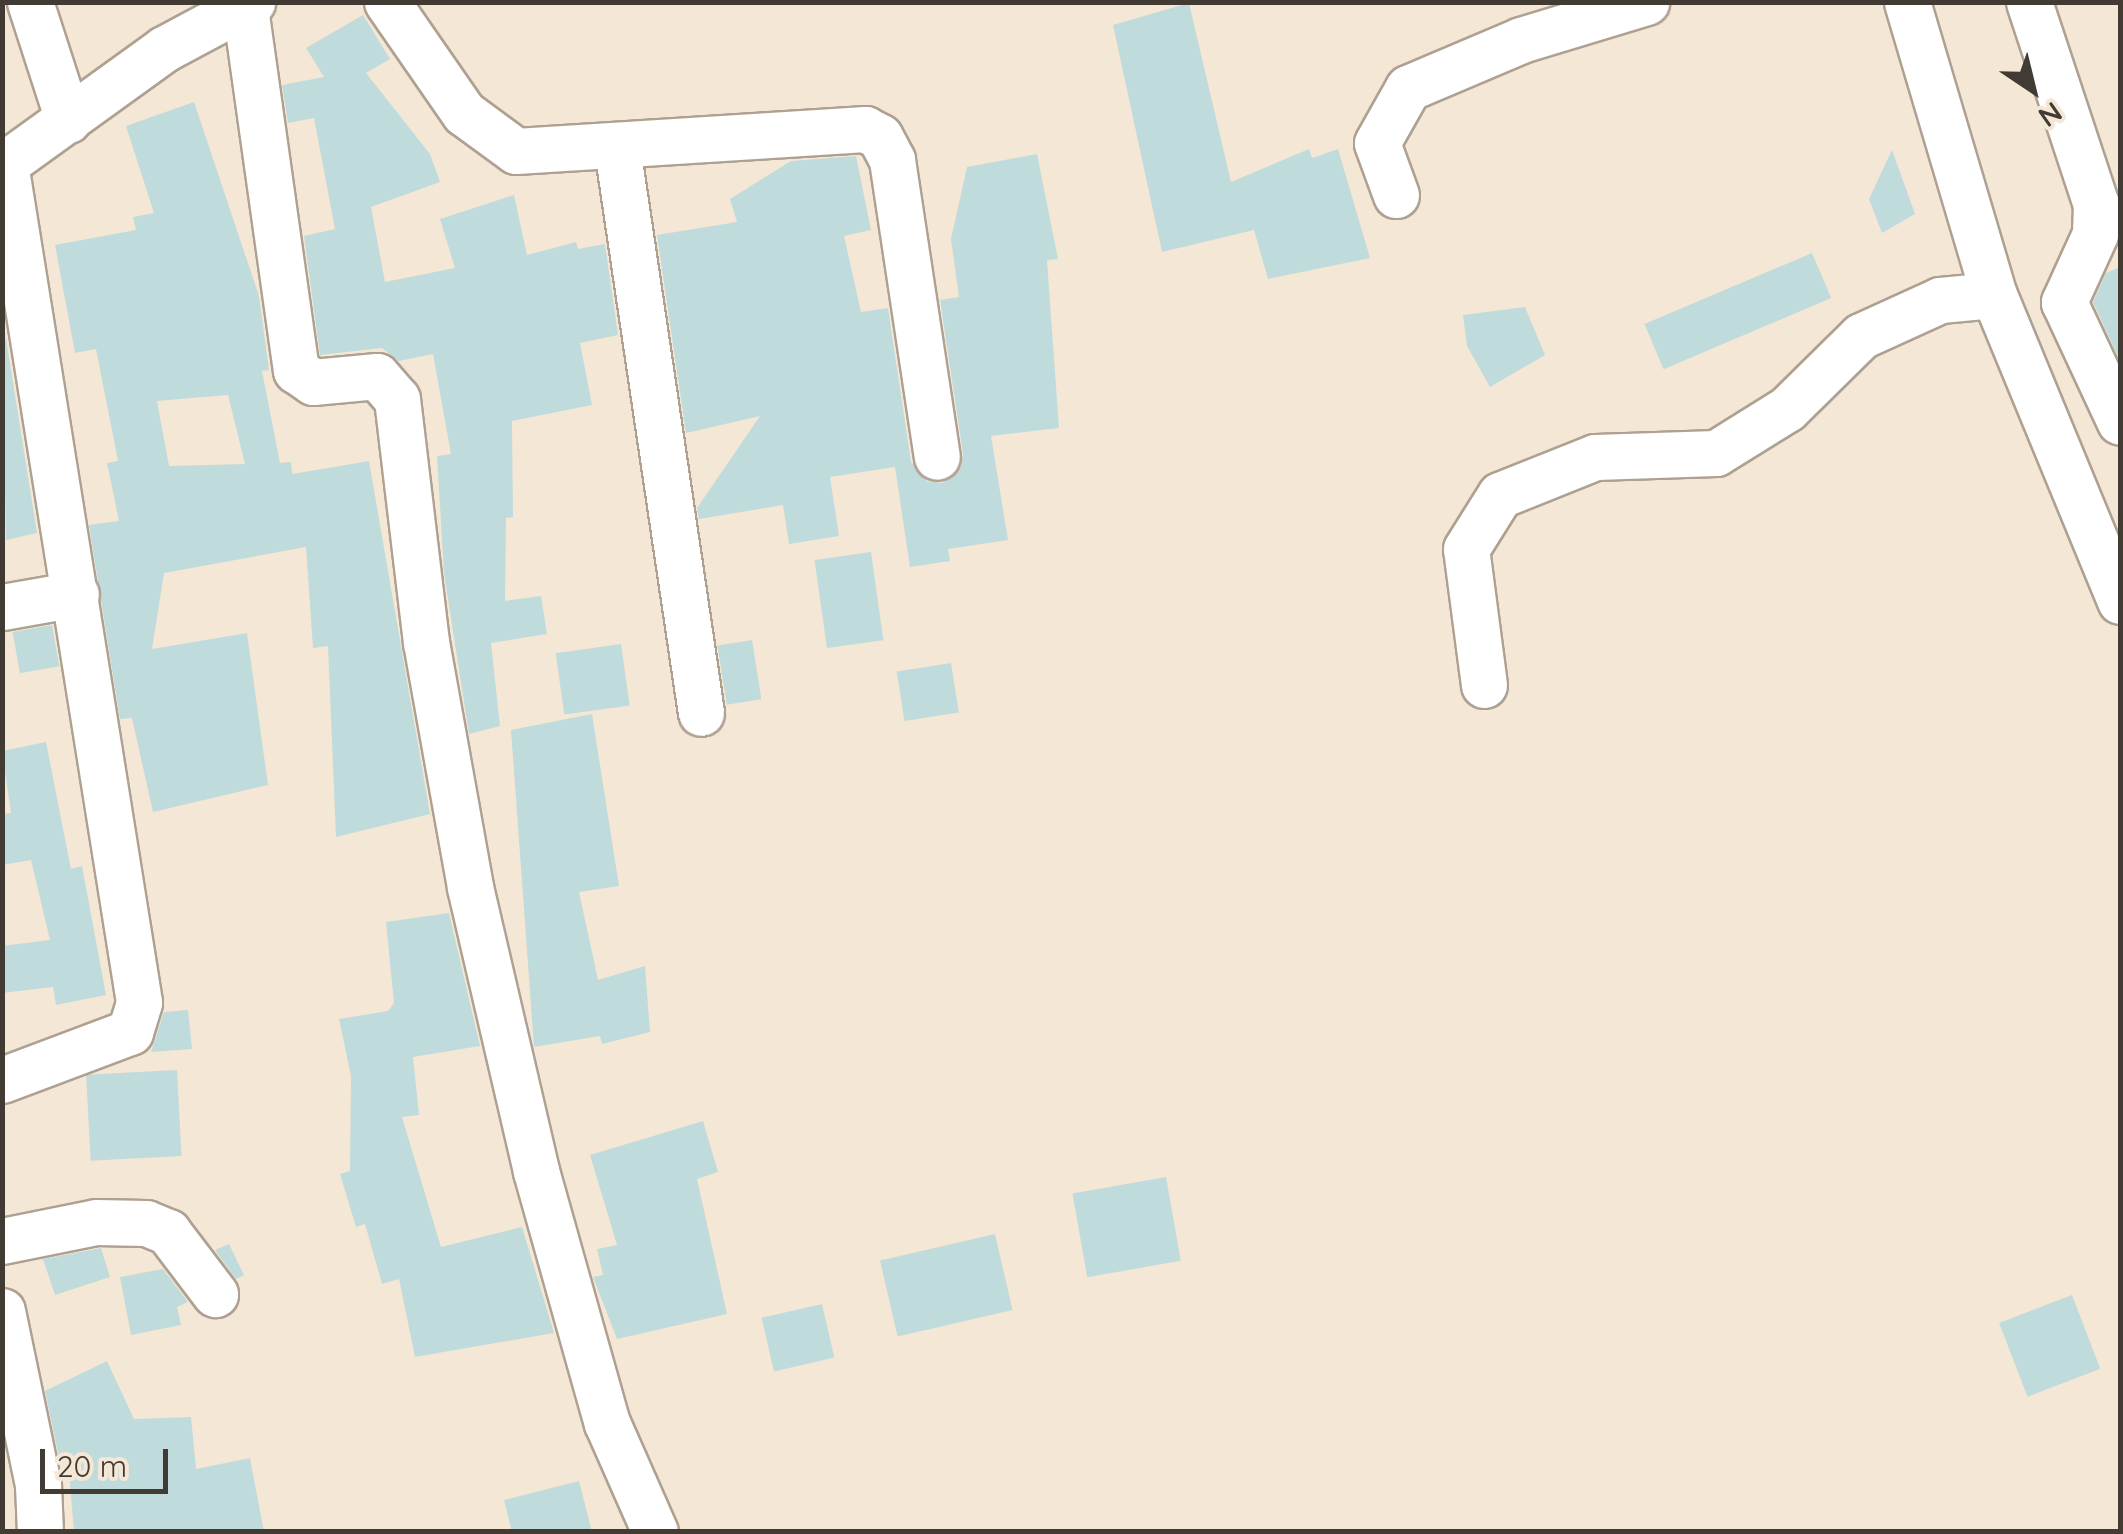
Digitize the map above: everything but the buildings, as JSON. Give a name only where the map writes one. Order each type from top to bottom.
[{"type":"street","points":[[30,2],[68,120]]},
{"type":"street","points":[[387,2],[464,113],[495,140],[532,153],[866,129],[880,137],[892,160],[937,457]]},
{"type":"street","points":[[1396,195],[1377,142],[1408,88],[1522,40],[1646,2]]},
{"type":"street","points":[[1907,2],[1994,295],[2120,601]]},
{"type":"street","points":[[2029,2],[2096,204],[2095,234],[2063,297],[2120,422]]},
{"type":"street","points":[[2,1080],[27,1065],[120,1037],[136,1025],[139,1002],[4,165],[164,50],[249,5],[296,370],[313,382],[378,376],[397,399],[426,642],[470,887],[536,1171],[602,1405],[655,1532]]},
{"type":"street","points":[[618,148],[701,713]]},
{"type":"street","points":[[1484,684],[1466,549],[1500,495],[1596,457],[1716,453],[1787,409],[1861,336],[1940,300],[1994,295]]},
{"type":"street","points":[[2,608],[76,594]]},
{"type":"street","points":[[2,1241],[96,1222],[146,1223],[168,1232],[186,1250],[215,1294]]},
{"type":"street","points":[[2,1312],[38,1485],[40,1532]]}]
